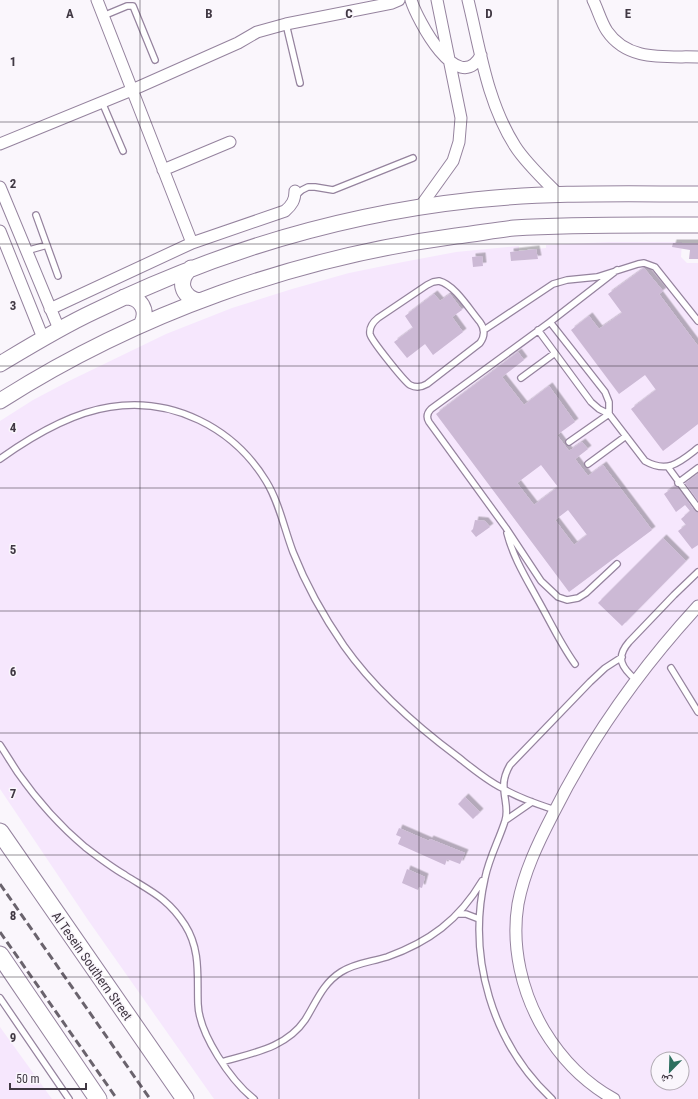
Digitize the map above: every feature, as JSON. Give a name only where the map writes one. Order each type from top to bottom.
[{"type":"main road","points":[[0,364],[59,329],[124,297],[191,268],[236,252],[350,220],[420,207],[481,200],[558,194],[698,194]]},
{"type":"main road","points":[[0,401],[57,367],[140,325],[199,301],[309,265],[368,251],[422,241],[514,228],[619,225],[698,225]]},
{"type":"main road","points":[[191,268],[184,276],[183,287],[189,297],[199,301]]},
{"type":"main road","points":[[124,297],[135,298],[142,305],[144,316],[140,325]]},
{"type":"main road","name":"Al Tesein Southern Street","points":[[0,832],[185,1099]]},
{"type":"main road","points":[[0,955],[98,1099]]},
{"type":"street","points":[[96,0],[192,243]]},
{"type":"street","points":[[0,144],[132,90],[238,43],[257,32],[286,24],[392,3],[399,0]]},
{"type":"street","points":[[411,0],[414,12],[425,31],[449,60],[457,66],[467,67],[476,63],[481,55]]},
{"type":"street","points":[[420,207],[453,162],[459,142],[461,118],[436,0]]},
{"type":"street","points":[[468,0],[490,90],[505,128],[516,147],[558,194]]},
{"type":"street","points":[[593,0],[607,31],[616,42],[627,49],[643,55],[698,57]]},
{"type":"street","points":[[163,170],[230,142]]},
{"type":"street","points":[[0,187],[59,329]]},
{"type":"street","points":[[50,309],[192,243],[285,211],[292,204],[295,194]]},
{"type":"street","points":[[0,231],[44,338]]},
{"type":"street","points":[[21,284],[37,276]]},
{"type":"street","points":[[614,1099],[590,1083],[575,1070],[550,1039],[539,1022],[524,984],[519,965],[517,931],[518,904],[529,866],[554,810],[592,744],[636,680],[698,606]]},
{"type":"lane","points":[[103,16],[127,6],[133,6],[154,60]]},
{"type":"lane","points":[[286,24],[300,83]]},
{"type":"lane","points":[[102,102],[123,151]]},
{"type":"lane","points":[[295,194],[308,187],[315,186],[333,190],[413,158]]},
{"type":"lane","points":[[36,215],[58,276]]},
{"type":"lane","points":[[26,251],[47,245]]},
{"type":"lane","points":[[484,330],[480,322],[452,287],[439,281],[426,285],[378,318],[371,325],[370,330],[372,339],[407,383],[411,386],[419,387],[427,384],[476,346],[482,339],[484,330],[553,284],[568,280],[597,277],[644,263],[655,267],[698,321]]},
{"type":"lane","points":[[617,270],[550,322],[431,409],[427,414],[429,422],[506,528],[541,581],[552,592],[562,599],[572,600],[582,596],[617,564]]},
{"type":"lane","points":[[550,322],[605,392],[609,402],[609,414]]},
{"type":"lane","points":[[538,330],[591,402],[599,409],[609,414],[645,461],[652,465],[668,467],[676,464],[698,448]]},
{"type":"lane","points":[[521,378],[555,353]]},
{"type":"lane","points":[[0,459],[42,432],[65,421],[89,412],[116,406],[150,406],[170,410],[203,422],[226,436],[242,449],[267,482],[276,501],[294,553],[308,585],[344,646],[366,674],[415,724],[486,778],[504,790],[554,810]]},
{"type":"lane","points":[[569,442],[609,414]]},
{"type":"lane","points":[[588,464],[626,436]]},
{"type":"lane","points":[[668,467],[678,483],[698,508]]},
{"type":"lane","points":[[678,483],[698,468]]},
{"type":"lane","points":[[506,528],[521,570],[557,637],[574,664]]},
{"type":"lane","points":[[636,680],[623,668],[623,651],[629,642],[698,572]]},
{"type":"lane","points":[[552,1099],[527,1072],[512,1050],[499,1025],[490,1002],[480,958],[479,919],[482,892],[492,853],[506,820],[507,810],[504,790],[507,771],[513,760],[590,682],[605,668],[622,657]]},
{"type":"lane","points":[[671,668],[698,712]]},
{"type":"lane","points":[[0,738],[4,751]]},
{"type":"lane","points":[[0,745],[33,792],[66,830],[105,862],[164,899],[176,912],[186,926],[193,942],[197,959],[198,1005],[204,1030],[222,1062],[239,1086],[254,1099]]},
{"type":"lane","points":[[506,820],[532,802]]},
{"type":"lane","points":[[222,1062],[273,1047],[282,1042],[299,1028],[322,990],[330,980],[351,966],[384,958],[424,941],[458,914],[473,896],[485,876]]},
{"type":"lane","points":[[458,914],[466,914],[479,919]]},
{"type":"lane","points":[[0,998],[69,1099]]},
{"type":"shaded area","points":[[609,242],[682,242],[681,257],[687,263],[698,263],[698,1099],[214,1099],[88,920],[0,789],[0,421],[33,400],[69,381],[166,334],[232,308],[349,273],[403,262],[456,252],[519,246],[519,251],[510,252],[511,261],[537,259],[536,249],[546,248],[546,245]]},
{"type":"shaded area","points":[[0,1027],[52,1099],[0,1099]]},
{"type":"building","points":[[673,243],[698,243],[698,259],[689,259],[690,250],[672,247]]},
{"type":"building","points":[[536,249],[538,259],[511,261],[510,252]]},
{"type":"building","points":[[482,256],[483,266],[473,267],[472,257]]},
{"type":"building","points":[[644,268],[663,291],[659,294],[698,346],[698,424],[663,451],[631,409],[656,390],[645,375],[619,394],[571,330],[589,316],[599,329],[622,313],[608,294]]},
{"type":"building","points":[[434,294],[440,301],[450,294],[462,310],[452,317],[463,332],[433,355],[425,344],[407,358],[394,342],[413,328],[405,316]]},
{"type":"building","points":[[518,352],[524,360],[502,377],[524,405],[549,386],[575,422],[557,435],[569,451],[582,442],[588,449],[575,459],[588,476],[603,465],[652,530],[569,592],[436,414]],"holes":[[[541,465],[558,487],[534,505],[517,483]],[[568,510],[587,535],[574,545],[555,520]]]},
{"type":"building","points":[[698,474],[698,501],[685,483]]},
{"type":"building","points":[[675,486],[695,511],[698,512],[698,545],[692,549],[678,531],[686,525],[681,519],[690,511],[685,505],[676,512],[664,494]]},
{"type":"building","points":[[475,520],[485,521],[490,527],[476,537],[471,531]]},
{"type":"building","points":[[663,538],[686,561],[622,626],[598,603]]},
{"type":"building","points":[[465,797],[480,812],[473,819],[458,804]]},
{"type":"building","points":[[399,828],[429,841],[430,839],[465,853],[460,864],[447,859],[445,865],[398,844],[401,837],[396,835]]},
{"type":"building","points":[[407,869],[425,877],[422,888],[419,887],[418,890],[402,883]]},
{"type":"railway","points":[[0,884],[150,1099]]},
{"type":"railway","points":[[0,932],[117,1099]]}]
